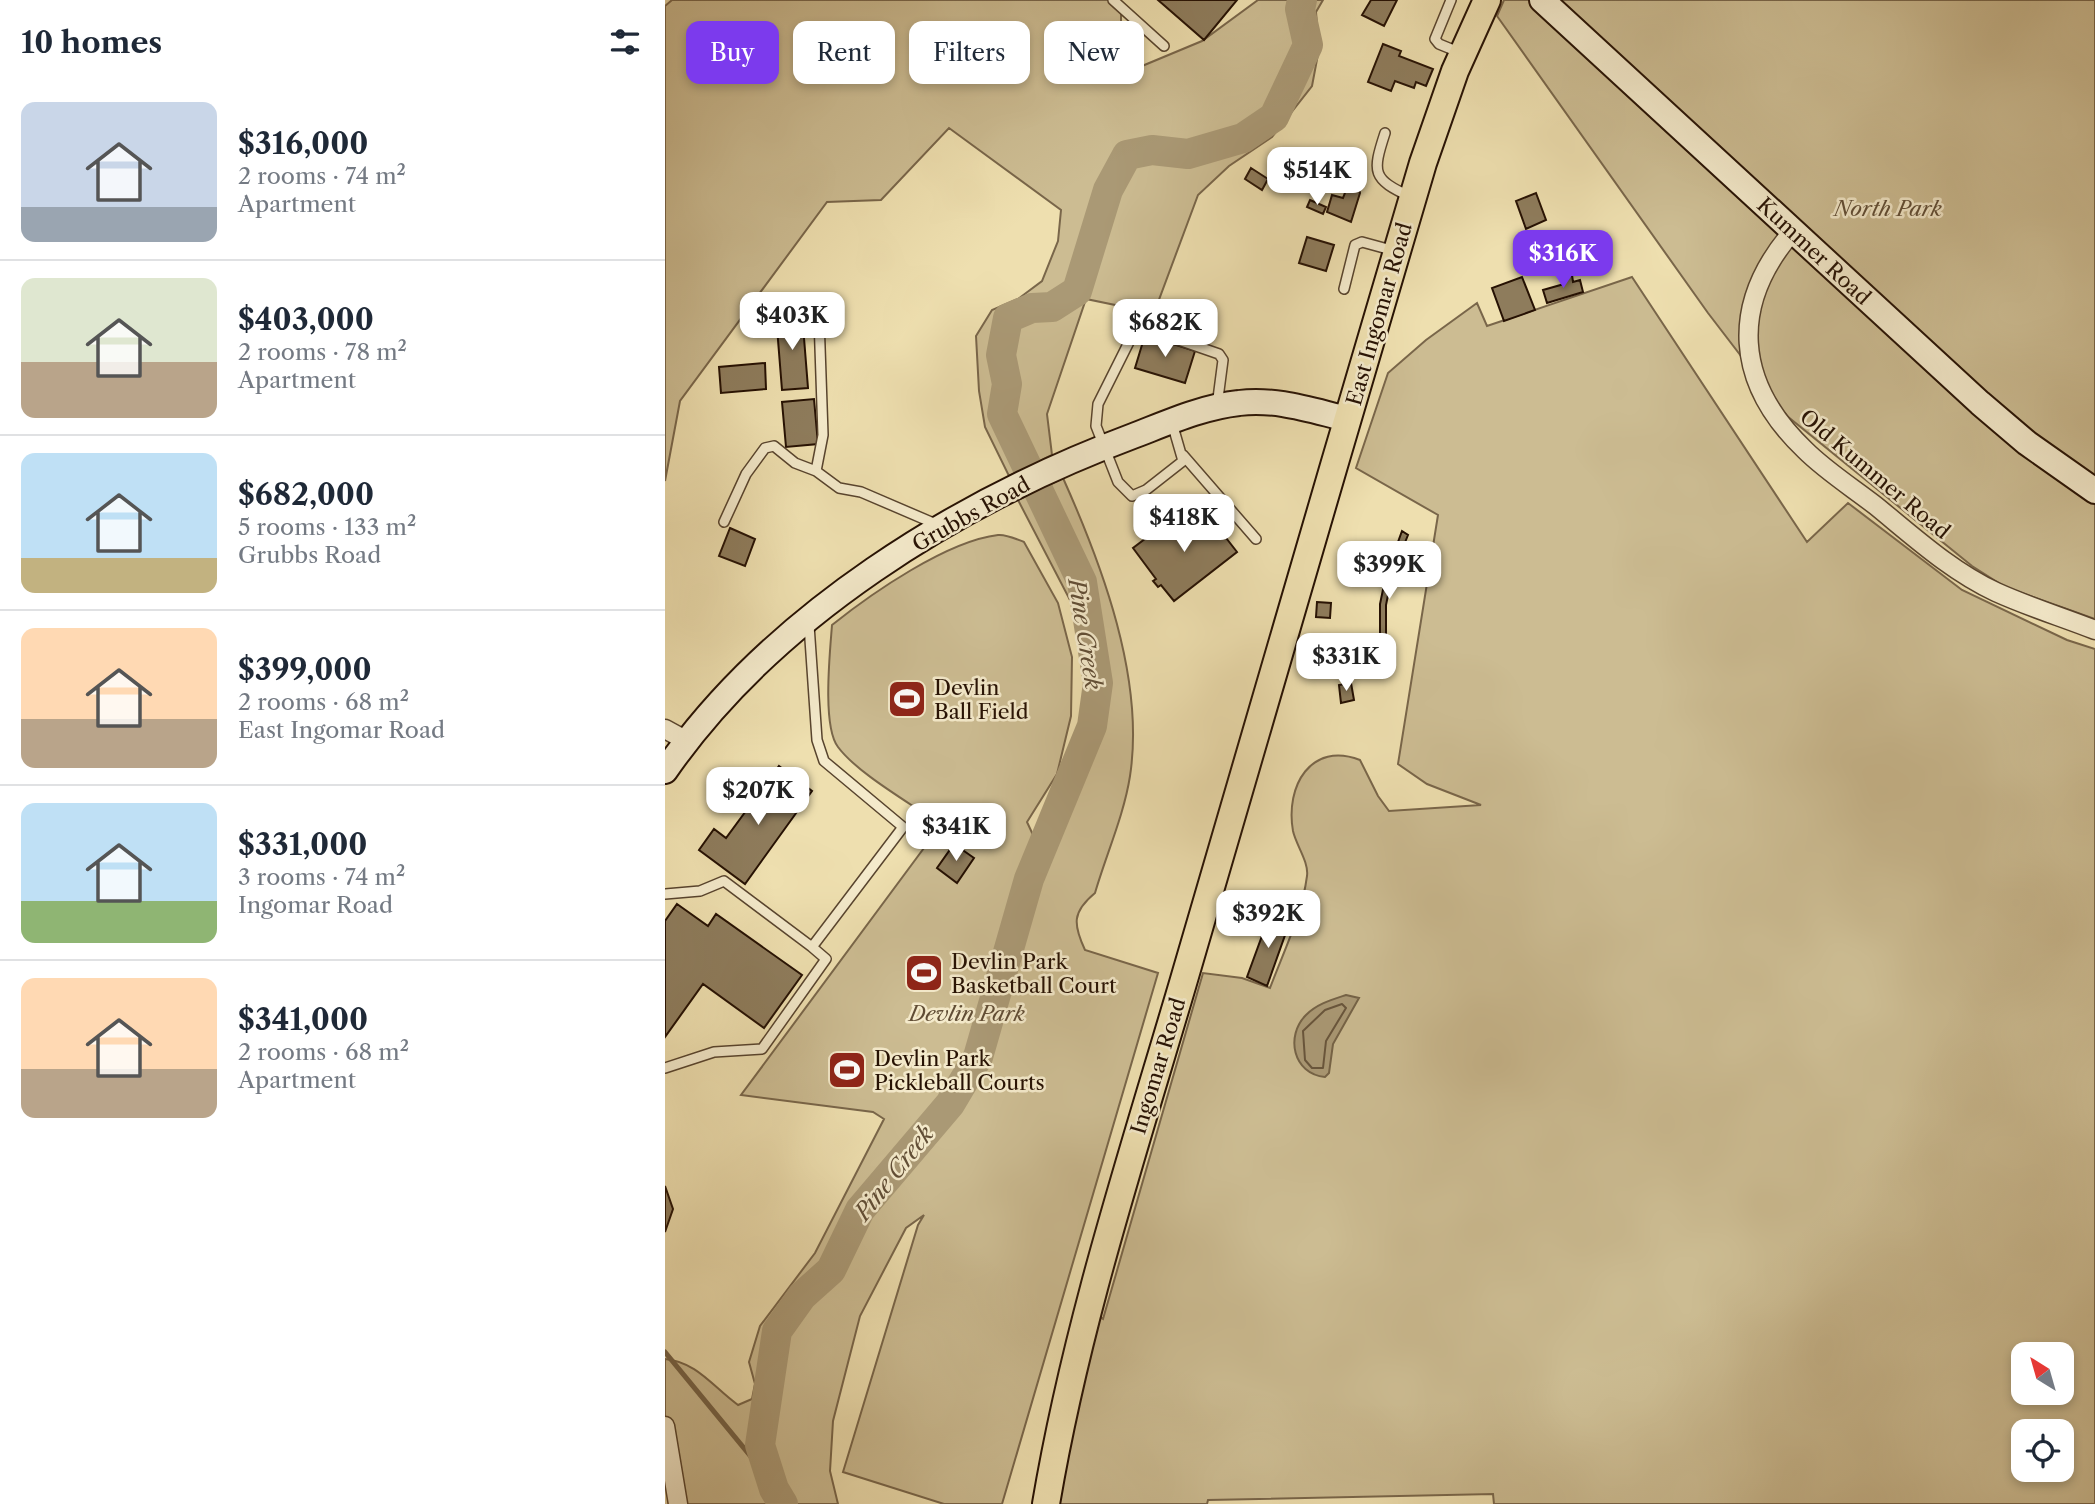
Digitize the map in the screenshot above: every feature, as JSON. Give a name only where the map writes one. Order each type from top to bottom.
[{"type":"main road","name":"East Ingomar Road","points":[[1285,632],[1412,198],[1441,108],[1487,0]]},
{"type":"main road","name":"Ingomar Road","points":[[1046,1504],[1060,1421],[1092,1290],[1285,632]]},
{"type":"street","name":"Kummer Road","points":[[1542,0],[2004,424],[2095,491]]},
{"type":"street","name":"Old Kummer Road","points":[[1793,231],[1763,272],[1748,321],[1752,369],[1766,404],[1780,424],[1807,452],[1945,562],[1996,592],[2056,618],[2095,630]]},
{"type":"street","name":"Grubbs Road","points":[[665,771],[687,741],[747,674],[808,620],[865,578],[943,527],[1016,488],[1105,446],[1217,407],[1264,402],[1348,419]]},
{"type":"street","points":[[665,729],[687,741]]},
{"type":"street","points":[[665,1426],[678,1504]]},
{"type":"lane","points":[[1113,0],[1164,46]]},
{"type":"lane","points":[[1451,0],[1435,39],[1439,44],[1462,54]]},
{"type":"lane","points":[[1385,133],[1375,163],[1378,177],[1387,186],[1412,198]]},
{"type":"lane","points":[[1343,289],[1355,245],[1362,242],[1397,251]]},
{"type":"lane","points":[[816,471],[823,436],[819,318]]},
{"type":"lane","points":[[1183,455],[1181,464],[1146,490],[1132,496],[1118,482],[1096,426],[1098,404],[1134,332],[1142,327],[1219,354],[1223,360],[1217,407]]},
{"type":"lane","points":[[1172,421],[1183,455],[1256,539]]},
{"type":"lane","points":[[725,522],[746,474],[765,448],[774,446],[795,463],[816,471],[839,488],[861,492],[943,527]]},
{"type":"lane","points":[[808,620],[817,740],[824,761],[837,776],[903,827],[812,947]]},
{"type":"lane","points":[[665,894],[700,891],[724,881],[826,959],[762,1049],[714,1052],[665,1069]]},
{"type":"green space","points":[[672,0],[1121,0],[1121,21],[1044,21],[1044,84],[1144,84],[1144,65],[1202,41],[1258,0],[1323,0],[1316,12],[1319,49],[1312,86],[1272,137],[1229,166],[1198,195],[1154,313],[1086,299],[1047,414],[1052,455],[1009,476],[985,427],[979,391],[976,336],[992,310],[1018,299],[1042,281],[1058,241],[1061,210],[949,128],[881,200],[827,202],[680,401],[665,481],[665,6]]},
{"type":"green space","name":"North Park","points":[[1504,0],[2095,0],[2095,619],[2005,587],[1972,566],[1787,416],[1708,313],[1497,16]]},
{"type":"green space","points":[[1632,277],[1807,542],[1848,503],[1962,590],[2067,640],[2095,649],[2095,1504],[1494,1504],[1493,1494],[1208,1500],[1207,1504],[1046,1504],[1087,1309],[1103,1319],[1203,973],[1242,978],[1270,988],[1297,919],[1305,891],[1307,871],[1293,831],[1292,814],[1293,798],[1305,772],[1315,762],[1328,757],[1343,756],[1360,760],[1378,796],[1389,811],[1481,805],[1427,784],[1398,764],[1438,515],[1356,468],[1388,373],[1426,340],[1477,303],[1487,326]]},
{"type":"green space","name":"Devlin Park","points":[[1063,478],[1092,548],[1117,623],[1126,662],[1133,739],[1130,776],[1119,820],[1095,893],[1079,913],[1078,933],[1085,950],[1158,973],[1002,1504],[944,1504],[843,1472],[918,1225],[924,1215],[906,1228],[860,1316],[833,1421],[830,1471],[838,1504],[678,1504],[665,1426],[665,1359],[696,1370],[738,1405],[752,1399],[755,1384],[749,1362],[760,1326],[815,1253],[884,1119],[873,1112],[741,1095],[941,825],[858,768],[838,747],[833,737],[829,706],[832,625],[911,570],[956,547],[998,535],[1024,542],[1058,603],[1072,657],[1071,716],[1057,774],[1027,822],[1034,837],[1081,758],[1096,689],[1083,625],[1018,500]]},
{"type":"water","points":[[1346,995],[1359,998],[1333,1044],[1329,1073],[1325,1077],[1314,1074],[1299,1062],[1296,1053],[1294,1043],[1299,1024],[1310,1011]]},
{"type":"building","points":[[1158,0],[1237,0],[1204,40]]},
{"type":"building","points":[[1371,0],[1397,0],[1384,26],[1362,15]]},
{"type":"building","points":[[1383,44],[1401,51],[1399,56],[1433,69],[1426,86],[1416,82],[1414,88],[1395,81],[1391,91],[1368,82]]},
{"type":"building","points":[[1251,168],[1268,179],[1262,190],[1245,179]]},
{"type":"building","points":[[1343,170],[1350,172],[1348,177],[1354,179],[1351,186],[1359,189],[1360,193],[1351,222],[1327,212],[1332,195],[1343,198],[1346,190],[1338,187]]},
{"type":"building","points":[[1536,193],[1546,220],[1526,229],[1516,201]]},
{"type":"building","points":[[1310,200],[1326,207],[1323,214],[1307,207]]},
{"type":"building","points":[[1307,237],[1334,245],[1326,271],[1299,263]]},
{"type":"building","points":[[1572,275],[1573,282],[1580,280],[1583,292],[1547,303],[1543,290],[1564,284],[1562,278]]},
{"type":"building","points":[[1522,277],[1535,310],[1504,321],[1492,288]]},
{"type":"building","points":[[802,313],[808,388],[782,390],[776,315]]},
{"type":"building","points":[[1145,335],[1195,351],[1185,383],[1135,368]]},
{"type":"building","points":[[765,363],[766,389],[721,393],[719,367]]},
{"type":"building","points":[[814,399],[818,444],[786,447],[782,402]]},
{"type":"building","points":[[1182,511],[1197,531],[1212,520],[1237,552],[1174,601],[1161,585],[1158,587],[1153,581],[1156,579],[1133,548]]},
{"type":"building","points":[[730,528],[755,539],[745,566],[719,556]]},
{"type":"building","points":[[1402,531],[1408,535],[1392,575],[1386,605],[1386,639],[1393,669],[1386,671],[1380,640],[1380,604],[1386,575]]},
{"type":"building","points":[[1317,602],[1331,603],[1330,618],[1316,617]]},
{"type":"building","points":[[1351,683],[1354,700],[1341,703],[1339,685]]},
{"type":"building","points":[[779,766],[812,791],[745,884],[699,850],[714,829],[726,838]]},
{"type":"building","points":[[954,844],[974,858],[957,883],[937,868]]},
{"type":"building","points":[[677,904],[708,926],[716,914],[802,975],[764,1028],[703,984],[665,1037],[665,921]]},
{"type":"building","points":[[1270,914],[1288,920],[1289,924],[1267,986],[1247,977]]},
{"type":"building","points":[[665,1186],[673,1209],[665,1232]]},
{"type":"waterway","name":"Pine Creek","points":[[783,1504],[774,1489],[760,1445],[777,1331],[802,1296],[831,1270],[860,1210],[950,1104],[978,1057],[1029,879],[1092,726],[1098,683],[1082,582],[1002,414],[1007,384],[1001,355],[1008,318],[1032,308],[1052,307],[1077,291],[1108,190],[1127,155],[1152,150],[1188,154],[1243,138],[1274,117],[1308,45],[1300,9],[1302,0]]},
{"type":"waterway","points":[[665,1352],[771,1481]]},
{"type":"place","name":"Devlin Ball Field","points":[[907,699]]},
{"type":"place","name":"Devlin Park Basketball Court","points":[[924,973]]},
{"type":"place","name":"Devlin Park Pickleball Courts","points":[[847,1070]]}]
